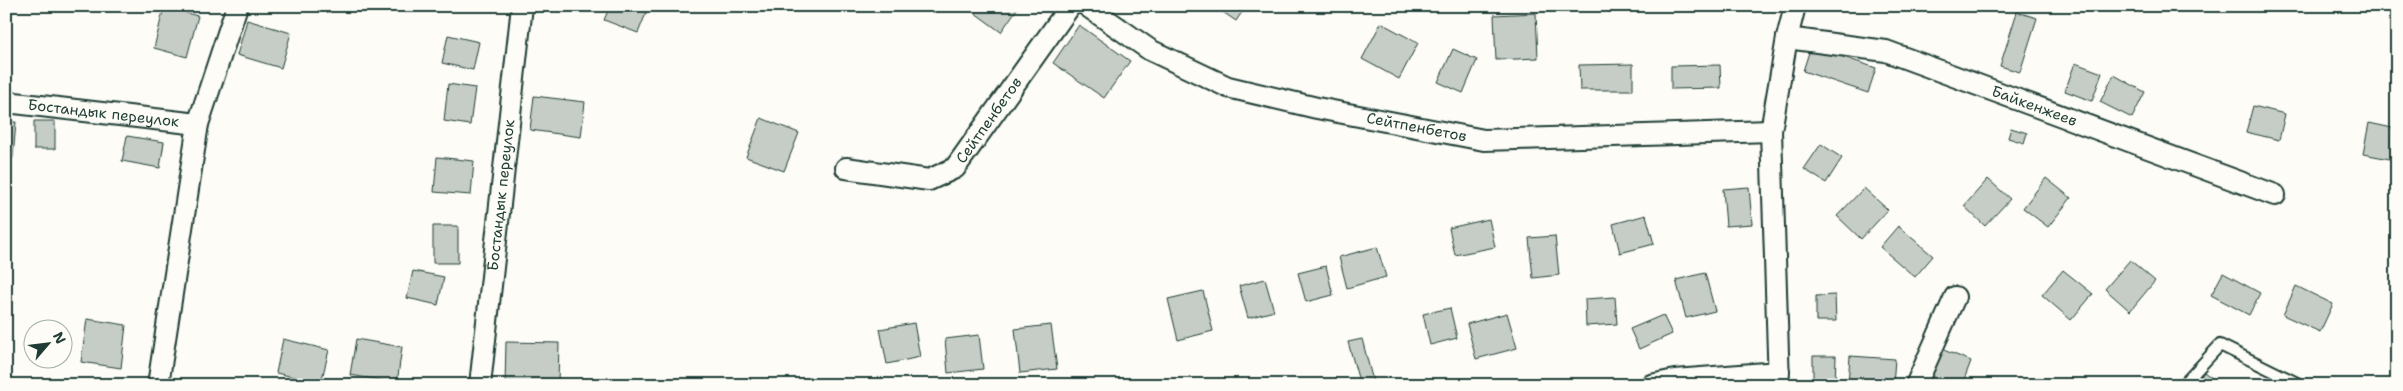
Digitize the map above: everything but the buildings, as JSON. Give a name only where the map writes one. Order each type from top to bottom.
[{"type":"street","name":"Бостандык переулок","points":[[158,385],[198,124],[237,6]]},
{"type":"street","name":"Бостандык переулок","points":[[480,385],[522,6]]},
{"type":"street","name":"Сейтпенбетов","points":[[846,168],[929,180],[954,168],[1070,6]]},
{"type":"street","name":"Сейтпенбетов","points":[[1087,6],[1150,50],[1228,88],[1317,108],[1484,140],[1771,130]]},
{"type":"street","points":[[1651,385],[1675,380],[1779,379],[1771,130],[1787,38],[1795,6]]},
{"type":"street","name":"Байкенжеев","points":[[1787,38],[1886,51],[2276,195]]},
{"type":"street","name":"Бостандык переулок","points":[[6,102],[198,124]]},
{"type":"street","points":[[1916,385],[1955,298]]},
{"type":"lane","points":[[2183,385],[2220,345],[2301,385]]}]
